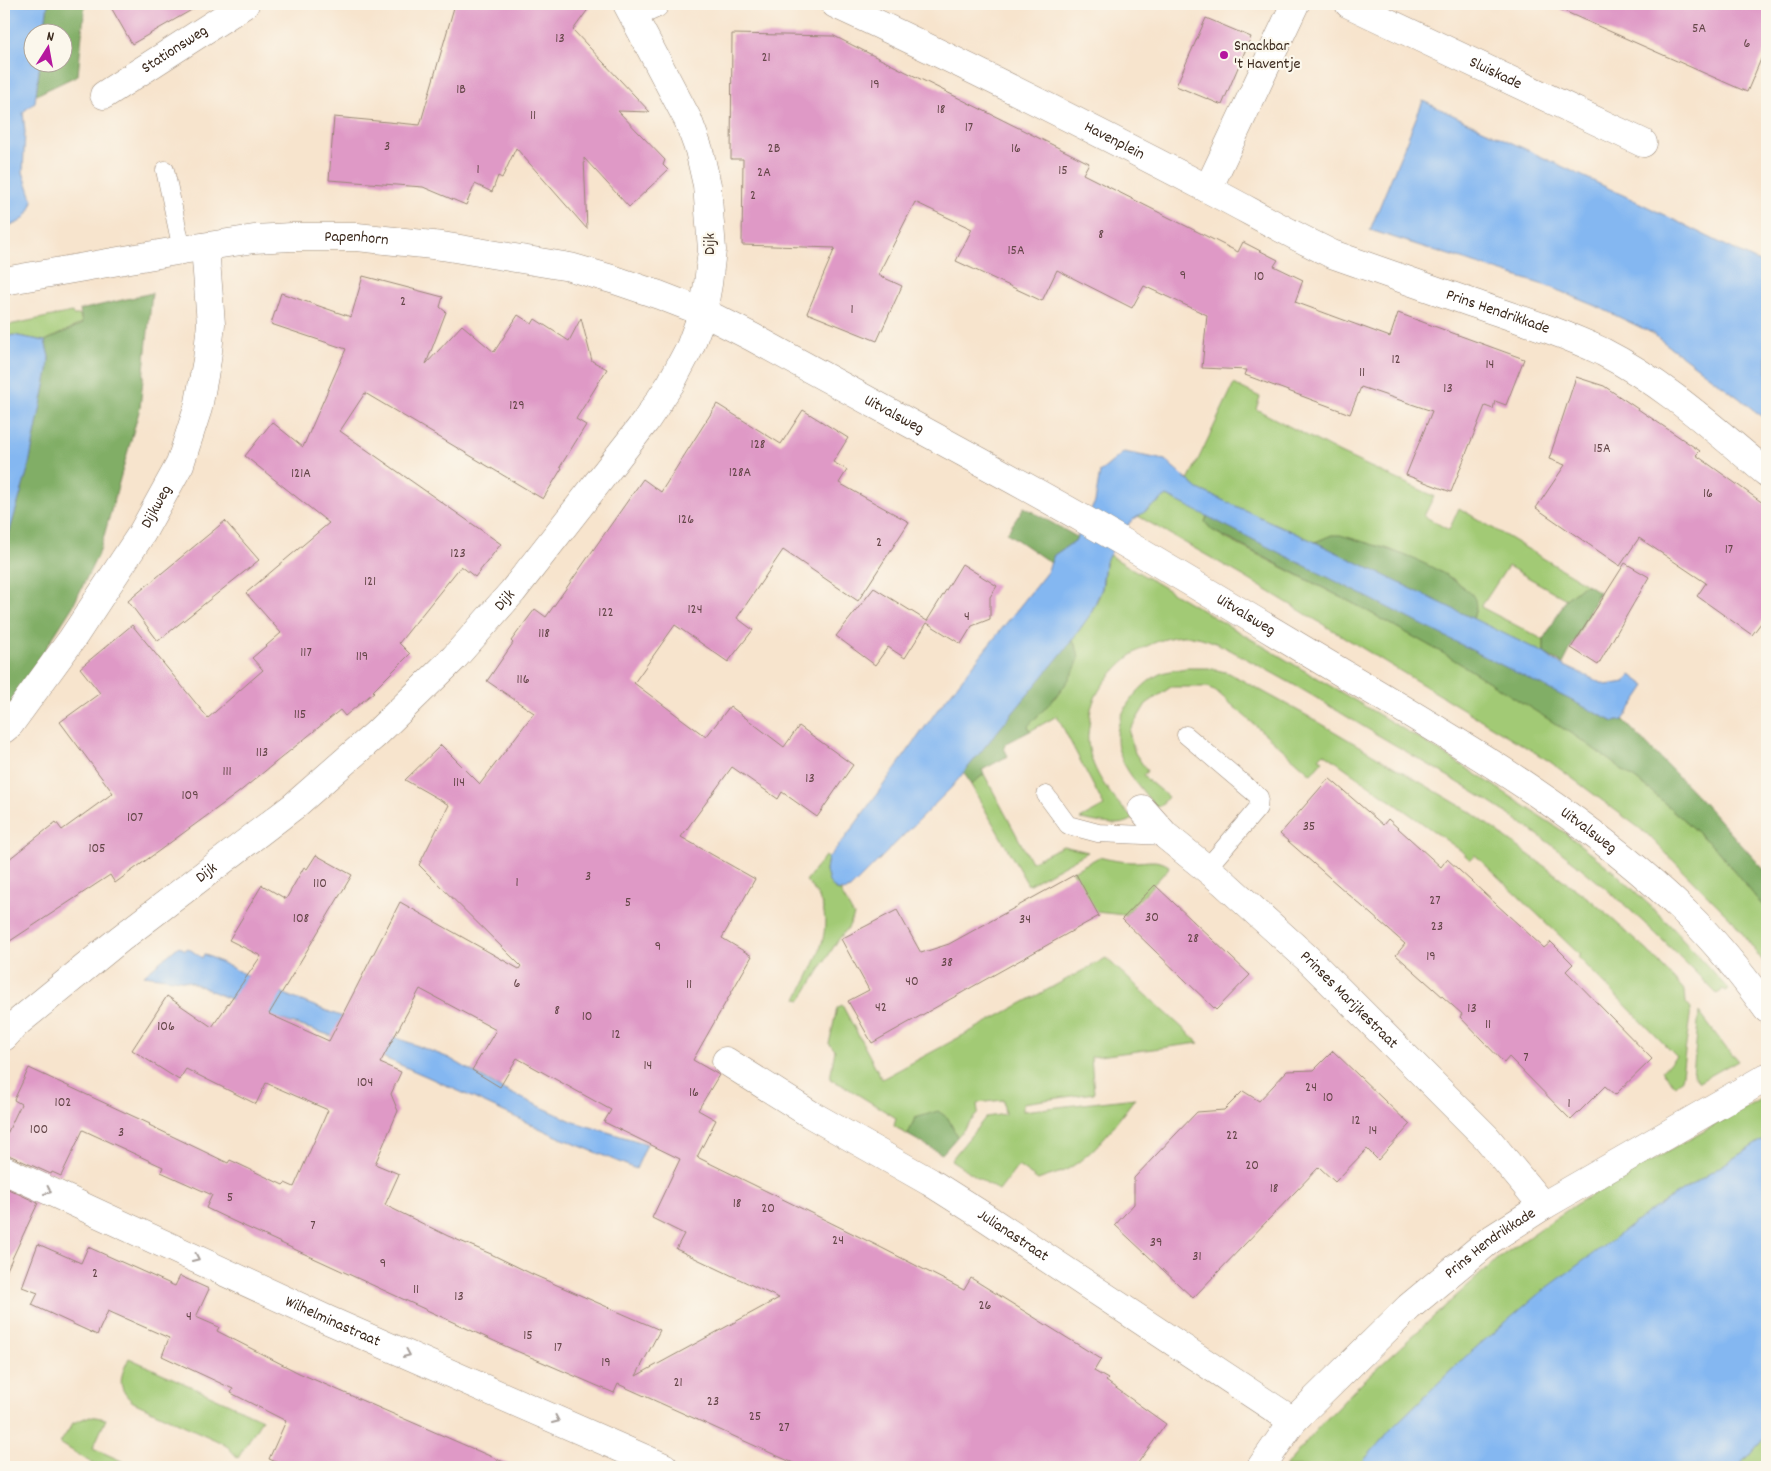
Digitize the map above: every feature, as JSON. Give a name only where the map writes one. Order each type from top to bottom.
[{"type":"street","name":"Stationsweg","points":[[104,95],[245,4]]},
{"type":"street","name":"Havenplein","points":[[835,4],[917,42],[1208,189]]},
{"type":"street","points":[[1208,189],[1295,4]]},
{"type":"street","name":"Sluiskade","points":[[1348,4],[1643,143]]},
{"type":"street","name":"Dijk","points":[[4,1037],[17,1023],[120,939],[294,806],[376,734],[454,658],[513,591],[645,422],[670,383],[690,347],[703,312],[712,250],[707,185],[699,150],[688,120],[638,7]]},
{"type":"street","name":"Prins Hendrikkade","points":[[1208,189],[1332,254],[1534,324],[1604,353],[1676,398],[1767,473]]},
{"type":"street","name":"Papenhorn","points":[[4,281],[254,239],[357,237],[442,246],[570,267],[614,280],[703,312]]},
{"type":"street","name":"Dijkweg","points":[[4,730],[77,631],[142,533],[180,464],[198,408],[207,360],[211,324],[193,248]]},
{"type":"street","name":"Uitvalsweg","points":[[703,312],[752,337],[1134,548],[1514,778],[1571,817],[1622,857],[1689,916],[1745,979],[1767,1009]]},
{"type":"street","name":"Prinses Marijkestraat","points":[[1142,809],[1166,836],[1207,868],[1307,958],[1486,1137],[1542,1206]]},
{"type":"street","name":"Julianastraat","points":[[726,1060],[810,1114],[930,1182],[1293,1421]]},
{"type":"street","name":"Prins Hendrikkade","points":[[1261,1467],[1293,1421],[1409,1307],[1490,1240],[1542,1206],[1767,1077]]},
{"type":"street","name":"Wilhelminastraat","points":[[4,1170],[328,1320],[664,1467]]},
{"type":"lane","points":[[165,170],[193,248]]},
{"type":"lane","points":[[1186,735],[1259,797],[1258,808],[1207,868]]},
{"type":"lane","points":[[1046,795],[1068,825],[1098,833],[1166,836]]},
{"type":"green space","points":[[48,4],[85,4],[78,75],[36,95],[39,72],[72,72],[72,22],[45,22]]},
{"type":"green space","points":[[152,293],[140,408],[100,550],[73,606],[4,714],[4,551],[28,469],[48,371],[49,357],[45,341],[82,324],[80,310]]},
{"type":"green space","points":[[72,312],[73,315],[80,315],[82,323],[45,341],[13,335],[4,338],[4,326]]},
{"type":"green space","points":[[1234,384],[1260,397],[1256,409],[1340,453],[1434,496],[1424,516],[1449,530],[1459,508],[1588,585],[1582,586],[1566,599],[1508,566],[1481,607],[1544,640],[1544,653],[1473,619],[1476,607],[1455,580],[1422,563],[1389,549],[1332,535],[1315,542],[1198,489],[1188,481]]},
{"type":"green space","points":[[1167,496],[1207,515],[1205,522],[1212,530],[1227,539],[1362,608],[1448,656],[1583,741],[1650,790],[1717,850],[1767,911],[1767,967],[1734,922],[1646,833],[1549,761],[1243,576],[1138,516]]},
{"type":"green space","points":[[1024,507],[1077,537],[1075,541],[1054,555],[1051,563],[1007,533]]},
{"type":"green space","points":[[1208,515],[1614,722],[1623,720],[1701,800],[1767,873],[1767,911],[1717,850],[1650,790],[1583,741],[1448,656],[1362,608],[1212,530],[1205,522]]},
{"type":"green space","points":[[1332,535],[1340,535],[1372,544],[1421,562],[1451,578],[1471,593],[1475,599],[1476,607],[1473,619],[1315,542]]},
{"type":"green space","points":[[1109,555],[1420,739],[1564,832],[1617,874],[1671,926],[1729,990],[1726,992],[1723,990],[1717,994],[1625,905],[1576,864],[1524,825],[1454,780],[1295,686],[1208,640],[1192,636],[1172,637],[1143,648],[1126,659],[1100,688],[1091,708],[1088,739],[1090,753],[1093,764],[1104,784],[1133,819],[1121,824],[1114,824],[1080,819],[1104,806],[1057,716],[1030,731],[1028,726],[1062,690],[1077,647],[1072,640],[1089,616],[1099,596],[1103,585],[1105,563]]},
{"type":"green space","points":[[1588,585],[1599,592],[1563,664],[1544,653],[1544,640],[1566,599],[1582,586]]},
{"type":"green space","points":[[1072,640],[1077,650],[1078,661],[1069,679],[1028,726],[1030,731],[1005,744],[1004,748],[1008,756],[982,770],[984,774],[971,785],[964,772]]},
{"type":"green space","points":[[1186,668],[1209,668],[1229,673],[1315,720],[1469,811],[1592,901],[1648,951],[1685,991],[1686,1003],[1691,1009],[1681,1081],[1676,1086],[1662,1071],[1676,1056],[1578,957],[1580,955],[1475,855],[1470,860],[1460,850],[1324,753],[1319,758],[1323,760],[1311,774],[1216,691],[1207,687],[1171,687],[1146,704],[1129,732],[1135,753],[1147,771],[1143,776],[1168,797],[1160,806],[1155,807],[1120,756],[1117,737],[1118,727],[1121,716],[1132,698],[1148,682],[1163,673]]},
{"type":"green space","points":[[984,774],[1031,862],[1063,846],[1088,852],[1028,885],[971,785]]},
{"type":"green space","points":[[825,856],[828,858],[826,870],[835,890],[840,891],[854,916],[801,1000],[797,999],[818,954],[825,924],[823,910],[817,895],[806,881]]},
{"type":"green space","points":[[1099,857],[1125,862],[1156,861],[1169,866],[1125,915],[1096,912],[1073,871]]},
{"type":"green space","points":[[1106,958],[1199,1043],[1091,1057],[1094,1093],[1023,1103],[1023,1111],[1135,1098],[1097,1146],[1064,1171],[1038,1180],[1018,1166],[999,1191],[951,1160],[986,1117],[1005,1114],[1003,1100],[977,1103],[978,1113],[957,1137],[952,1126],[915,1118],[908,1135],[894,1126],[896,1118],[830,1079],[835,1050],[829,1044],[837,1008],[842,1005],[882,1079]]},
{"type":"green space","points":[[1699,1012],[1732,1056],[1734,1055],[1738,1060],[1699,1082],[1693,1075]]},
{"type":"green space","points":[[1764,1097],[1767,1101],[1767,1137],[1652,1210],[1465,1357],[1392,1428],[1358,1467],[1285,1467],[1316,1430],[1362,1382],[1497,1259],[1576,1204]]},
{"type":"green space","points":[[938,1111],[948,1118],[957,1137],[942,1154],[908,1135],[915,1118]]},
{"type":"green space","points":[[129,1358],[262,1419],[238,1458],[228,1447],[220,1442],[133,1402],[124,1392],[121,1382],[123,1370]]},
{"type":"green space","points":[[90,1416],[106,1419],[93,1448],[135,1467],[98,1467],[60,1443],[73,1423]]},
{"type":"green space","points":[[1767,1434],[1767,1467],[1738,1467]]},
{"type":"water","points":[[6,4],[48,4],[45,22],[22,22],[22,72],[39,72],[35,102],[23,112],[25,132],[23,172],[33,201],[23,219],[10,225],[4,225],[4,17]]},
{"type":"water","points":[[1423,101],[1642,204],[1767,266],[1767,421],[1650,332],[1594,305],[1547,286],[1370,230]]},
{"type":"water","points":[[13,335],[45,341],[49,357],[48,371],[28,469],[4,551],[4,338]]},
{"type":"water","points":[[1124,452],[1165,460],[1198,489],[1315,542],[1606,685],[1625,682],[1631,675],[1646,686],[1623,720],[1614,722],[1167,496],[1130,522],[1105,562],[1102,588],[1090,615],[1067,647],[951,788],[850,889],[836,890],[829,882],[826,870],[828,858],[846,837],[938,709],[1047,572],[1054,555],[1075,541],[1095,502],[1100,472]]},
{"type":"water","points":[[179,946],[185,950],[188,948],[202,958],[204,954],[291,997],[449,1058],[502,1089],[574,1122],[647,1144],[636,1169],[563,1139],[341,1039],[270,1016],[188,981],[144,975]]},
{"type":"water","points":[[1767,1137],[1767,1434],[1738,1467],[1358,1467],[1392,1428],[1465,1357],[1536,1296],[1652,1210]]},
{"type":"building","points":[[109,4],[202,4],[132,44]]},
{"type":"building","points":[[455,4],[592,4],[573,30],[650,112],[618,111],[665,160],[663,165],[668,170],[629,207],[584,158],[587,229],[516,148],[502,178],[498,176],[492,192],[475,184],[466,205],[423,187],[329,180],[334,117],[420,125]]},
{"type":"building","points":[[1548,4],[1767,4],[1767,45],[1747,92]]},
{"type":"building","points":[[1206,18],[1251,37],[1222,105],[1176,86]]},
{"type":"building","points":[[732,34],[834,36],[1089,163],[1083,174],[1170,218],[1238,252],[1243,242],[1278,260],[1274,266],[1303,280],[1295,302],[1390,337],[1398,313],[1524,359],[1506,405],[1495,401],[1493,409],[1485,406],[1451,492],[1406,475],[1432,411],[1361,387],[1350,414],[1245,375],[1247,370],[1202,368],[1207,315],[1144,286],[1132,308],[1057,270],[1042,301],[956,261],[972,229],[915,202],[878,275],[902,286],[877,341],[807,313],[835,248],[742,245],[743,159],[731,159]]},
{"type":"building","points":[[363,276],[443,297],[440,307],[446,312],[426,364],[462,325],[494,352],[518,315],[532,324],[535,319],[569,341],[581,318],[592,361],[607,369],[576,419],[586,425],[543,499],[365,393],[340,431],[501,544],[475,577],[461,566],[399,643],[410,654],[374,692],[345,716],[340,710],[238,793],[115,883],[110,875],[4,945],[4,863],[56,822],[62,830],[113,793],[60,722],[100,693],[80,668],[132,625],[208,718],[263,670],[252,658],[281,633],[246,593],[329,523],[245,456],[272,422],[303,447],[346,349],[271,324],[281,293],[351,317]]},
{"type":"building","points":[[1576,377],[1604,386],[1700,451],[1696,455],[1767,506],[1767,615],[1752,635],[1697,596],[1706,583],[1639,538],[1620,566],[1536,508],[1565,465],[1549,459]]},
{"type":"building","points":[[717,404],[781,444],[803,410],[848,438],[833,462],[847,470],[839,483],[909,522],[858,601],[783,550],[737,618],[753,630],[728,662],[675,625],[634,683],[706,737],[730,706],[784,747],[799,726],[853,765],[817,817],[782,792],[778,799],[732,767],[681,837],[755,879],[722,938],[752,956],[693,1060],[719,1075],[698,1110],[716,1120],[697,1157],[964,1290],[971,1278],[1101,1359],[1094,1371],[1108,1379],[1106,1381],[1166,1424],[1135,1467],[802,1467],[618,1384],[614,1393],[505,1346],[233,1221],[206,1208],[212,1195],[161,1172],[163,1167],[83,1130],[61,1176],[52,1172],[51,1174],[11,1156],[4,1155],[4,1140],[21,1104],[14,1100],[29,1068],[150,1124],[228,1163],[230,1160],[283,1185],[285,1183],[294,1187],[328,1110],[266,1083],[256,1104],[186,1069],[179,1080],[132,1050],[167,996],[212,1027],[261,956],[229,940],[262,885],[286,899],[304,867],[307,869],[316,855],[352,875],[269,1014],[329,1041],[400,902],[519,969],[521,966],[419,865],[449,805],[405,780],[441,745],[480,784],[534,713],[487,681],[513,643],[511,641],[535,609],[546,617],[643,479],[661,492]],"holes":[[[420,989],[496,1030],[472,1070],[500,1087],[517,1058],[611,1110],[604,1122],[680,1159],[652,1218],[684,1234],[676,1249],[779,1298],[636,1376],[660,1330],[448,1236],[385,1205],[399,1174],[375,1164],[398,1111],[391,1094],[401,1072],[380,1063]]]},
{"type":"building","points":[[225,521],[259,560],[158,641],[128,601]]},
{"type":"building","points":[[1625,563],[1649,577],[1598,665],[1571,648]]},
{"type":"building","points":[[962,564],[997,586],[990,597],[990,619],[972,626],[961,644],[927,623],[905,658],[888,647],[875,665],[836,636],[874,588],[927,621]]},
{"type":"building","points":[[1329,778],[1383,825],[1388,819],[1441,867],[1447,859],[1544,948],[1551,942],[1573,964],[1566,971],[1652,1059],[1615,1095],[1605,1086],[1571,1120],[1509,1057],[1504,1063],[1460,1017],[1462,1014],[1396,955],[1405,944],[1280,834]]},
{"type":"building","points":[[1076,874],[1099,916],[872,1043],[848,1001],[869,990],[841,939],[897,910],[921,953],[949,944]]},
{"type":"building","points":[[1155,885],[1250,975],[1216,1010],[1122,919]]},
{"type":"building","points":[[1333,1051],[1410,1125],[1378,1160],[1367,1149],[1335,1182],[1319,1167],[1193,1298],[1115,1225],[1134,1204],[1134,1178],[1197,1112],[1224,1110],[1243,1091],[1259,1101],[1287,1071],[1314,1070]]},
{"type":"building","points":[[4,1187],[38,1203],[4,1276]]},
{"type":"building","points":[[38,1244],[81,1263],[88,1247],[175,1286],[180,1276],[209,1289],[196,1317],[219,1327],[217,1331],[299,1373],[515,1467],[288,1467],[269,1459],[286,1421],[231,1393],[233,1389],[162,1356],[169,1338],[108,1311],[97,1335],[32,1305],[38,1293],[22,1287]]},
{"type":"place","name":"Snackbar 't Haventje","points":[[1224,55]]}]
